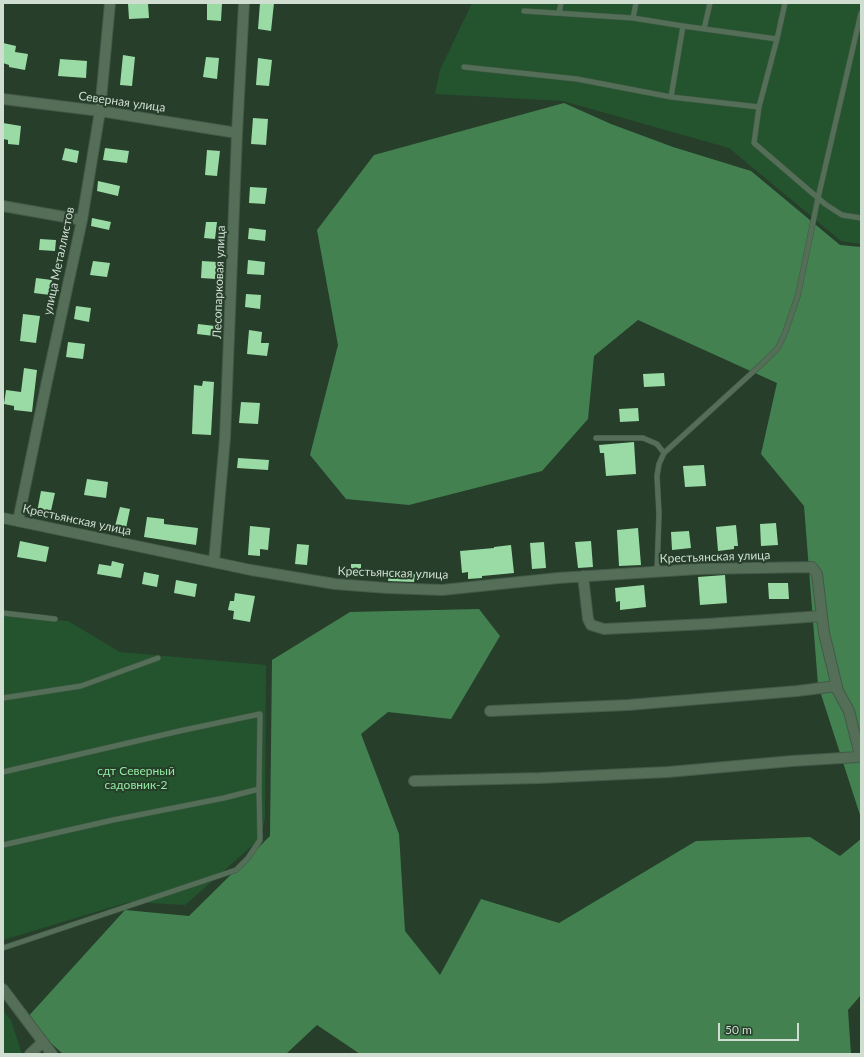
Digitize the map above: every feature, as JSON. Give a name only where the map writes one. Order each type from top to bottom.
[{"type":"street","name":"улица Металлистов","points":[[18,521],[82,220],[100,111],[110,3]]},
{"type":"street","name":"Лесопарковая улица","points":[[214,562],[225,438],[244,3]]},
{"type":"street","name":"Северная улица","points":[[3,99],[100,111],[238,133]]},
{"type":"street","points":[[3,206],[82,220]]},
{"type":"street","name":"Крестьянская улица","points":[[3,518],[251,570],[336,584],[387,588],[442,590],[583,576],[699,570],[812,568],[817,574],[822,616]]},
{"type":"street","points":[[414,781],[540,778],[668,772],[792,761],[858,757],[859,751],[849,711],[838,691],[824,633],[822,616],[604,629],[592,625],[588,619],[583,576]]},
{"type":"street","points":[[490,711],[628,705],[797,692],[837,686]]},
{"type":"street","points":[[3,989],[52,1054]]},
{"type":"street","points":[[30,1054],[43,1042]]},
{"type":"lane","points":[[559,13],[561,3]]},
{"type":"lane","points":[[633,18],[636,3]]},
{"type":"lane","points":[[704,29],[710,3]]},
{"type":"lane","points":[[785,3],[759,107],[754,143],[818,198],[842,215],[861,218]]},
{"type":"lane","points":[[524,11],[633,18],[777,39]]},
{"type":"lane","points":[[657,572],[659,514],[656,476],[664,453],[728,396],[778,348],[785,333],[798,295],[818,198],[861,13]]},
{"type":"lane","points":[[670,97],[683,26]]},
{"type":"lane","points":[[464,67],[577,79],[670,97],[759,107]]},
{"type":"lane","points":[[596,438],[643,438],[657,444],[664,453]]},
{"type":"lane","points":[[3,613],[55,619]]},
{"type":"lane","points":[[3,698],[81,686],[158,658]]},
{"type":"lane","points":[[3,772],[260,714],[260,840],[248,858],[236,870],[3,948]]},
{"type":"lane","points":[[3,845],[113,820],[224,798],[259,789]]},
{"type":"green space","points":[[472,3],[861,3],[861,244],[841,241],[729,148],[563,101],[435,94],[440,70]]},
{"type":"green space","points":[[564,103],[611,124],[673,147],[751,171],[840,245],[861,247],[861,818],[818,685],[804,506],[761,454],[777,383],[638,320],[594,356],[588,419],[542,471],[409,505],[346,499],[310,455],[338,345],[317,230],[374,155]]},
{"type":"green space","points":[[479,609],[500,636],[451,719],[388,712],[361,734],[399,834],[405,931],[440,975],[481,899],[559,923],[696,841],[810,837],[840,856],[861,839],[861,995],[848,1010],[851,1054],[360,1054],[317,1025],[286,1054],[63,1054],[25,1020],[125,910],[189,916],[270,836],[272,660],[350,612]]},
{"type":"green space","name":"сдт Северный садовник-2","points":[[3,615],[68,621],[120,652],[266,665],[265,818],[261,838],[185,905],[129,902],[3,940]]},
{"type":"green space","points":[[3,1011],[11,1020],[22,1054],[3,1054]]},
{"type":"building","points":[[128,3],[148,3],[149,18],[129,19]]},
{"type":"building","points":[[207,3],[222,3],[221,21],[207,20]]},
{"type":"building","points":[[260,3],[274,3],[271,31],[258,29]]},
{"type":"building","points":[[3,43],[16,46],[15,52],[28,54],[25,70],[9,67],[9,65],[3,63]]},
{"type":"building","points":[[123,55],[135,57],[132,86],[120,85]]},
{"type":"building","points":[[206,57],[219,58],[217,79],[203,77]]},
{"type":"building","points":[[258,58],[272,60],[269,86],[256,85]]},
{"type":"building","points":[[60,59],[87,61],[86,78],[58,76]]},
{"type":"building","points":[[253,118],[268,119],[266,145],[251,144]]},
{"type":"building","points":[[3,123],[21,126],[19,145],[8,144],[8,140],[3,139]]},
{"type":"building","points":[[65,148],[79,151],[77,163],[62,160]]},
{"type":"building","points":[[105,148],[129,151],[127,163],[103,160]]},
{"type":"building","points":[[207,150],[220,151],[217,176],[205,175]]},
{"type":"building","points":[[98,181],[120,186],[118,196],[97,191]]},
{"type":"building","points":[[250,187],[267,188],[265,204],[249,203]]},
{"type":"building","points":[[92,218],[111,222],[109,230],[91,226]]},
{"type":"building","points":[[206,222],[217,222],[215,239],[204,238]]},
{"type":"building","points":[[249,228],[266,230],[265,241],[248,239]]},
{"type":"building","points":[[40,239],[56,240],[55,251],[39,250]]},
{"type":"building","points":[[248,260],[265,262],[264,275],[247,274]]},
{"type":"building","points":[[93,261],[110,263],[107,277],[90,275]]},
{"type":"building","points":[[202,261],[217,262],[216,279],[201,278]]},
{"type":"building","points":[[36,278],[52,280],[50,295],[34,293]]},
{"type":"building","points":[[246,294],[261,295],[260,309],[245,307]]},
{"type":"building","points":[[76,306],[91,308],[89,322],[74,319]]},
{"type":"building","points":[[23,314],[40,316],[36,343],[20,341]]},
{"type":"building","points":[[198,324],[215,326],[214,336],[197,334]]},
{"type":"building","points":[[249,330],[262,332],[261,343],[269,343],[267,356],[247,354]]},
{"type":"building","points":[[68,342],[85,344],[83,359],[66,357]]},
{"type":"building","points":[[24,368],[37,370],[32,412],[14,410],[14,406],[4,404],[6,390],[21,392]]},
{"type":"building","points":[[664,373],[665,386],[644,387],[643,374]]},
{"type":"building","points":[[203,381],[214,382],[211,435],[192,434],[194,385],[202,386]]},
{"type":"building","points":[[241,402],[260,403],[258,424],[239,423]]},
{"type":"building","points":[[638,408],[639,421],[620,422],[619,409]]},
{"type":"building","points":[[634,442],[636,474],[606,476],[604,453],[600,453],[599,445]]},
{"type":"building","points":[[238,458],[269,460],[268,470],[237,468]]},
{"type":"building","points":[[704,465],[706,486],[685,487],[683,466]]},
{"type":"building","points":[[87,479],[108,482],[106,498],[84,495]]},
{"type":"building","points":[[41,491],[55,493],[50,515],[37,512]]},
{"type":"building","points":[[120,507],[130,509],[125,533],[114,530]]},
{"type":"building","points":[[147,517],[164,519],[164,524],[198,528],[196,545],[144,537]]},
{"type":"building","points":[[776,523],[778,545],[761,546],[760,524]]},
{"type":"building","points":[[736,525],[738,546],[734,546],[734,549],[718,551],[716,527]]},
{"type":"building","points":[[250,526],[270,528],[268,550],[260,549],[260,556],[248,555]]},
{"type":"building","points":[[638,528],[641,565],[619,566],[617,530]]},
{"type":"building","points":[[689,531],[691,548],[672,550],[671,532]]},
{"type":"building","points":[[20,541],[49,547],[46,562],[17,557]]},
{"type":"building","points":[[591,541],[593,567],[578,568],[575,542]]},
{"type":"building","points":[[544,542],[546,568],[532,569],[530,543]]},
{"type":"building","points":[[297,544],[309,545],[307,565],[295,564]]},
{"type":"building","points":[[511,545],[514,573],[468,579],[468,572],[462,573],[460,551]]},
{"type":"building","points":[[112,561],[124,564],[121,578],[97,574],[99,564],[111,566]]},
{"type":"building","points":[[351,564],[361,564],[361,572],[351,572]]},
{"type":"building","points":[[144,572],[159,575],[157,587],[142,584]]},
{"type":"building","points":[[389,573],[415,574],[414,582],[388,581]]},
{"type":"building","points":[[725,575],[727,603],[700,605],[698,577]]},
{"type":"building","points":[[176,580],[197,584],[195,597],[174,593]]},
{"type":"building","points":[[768,583],[788,583],[789,599],[769,599]]},
{"type":"building","points":[[644,585],[646,607],[620,610],[620,601],[616,602],[615,588]]},
{"type":"building","points":[[235,593],[255,596],[250,622],[233,619],[234,611],[228,610],[230,601],[234,601]]}]
